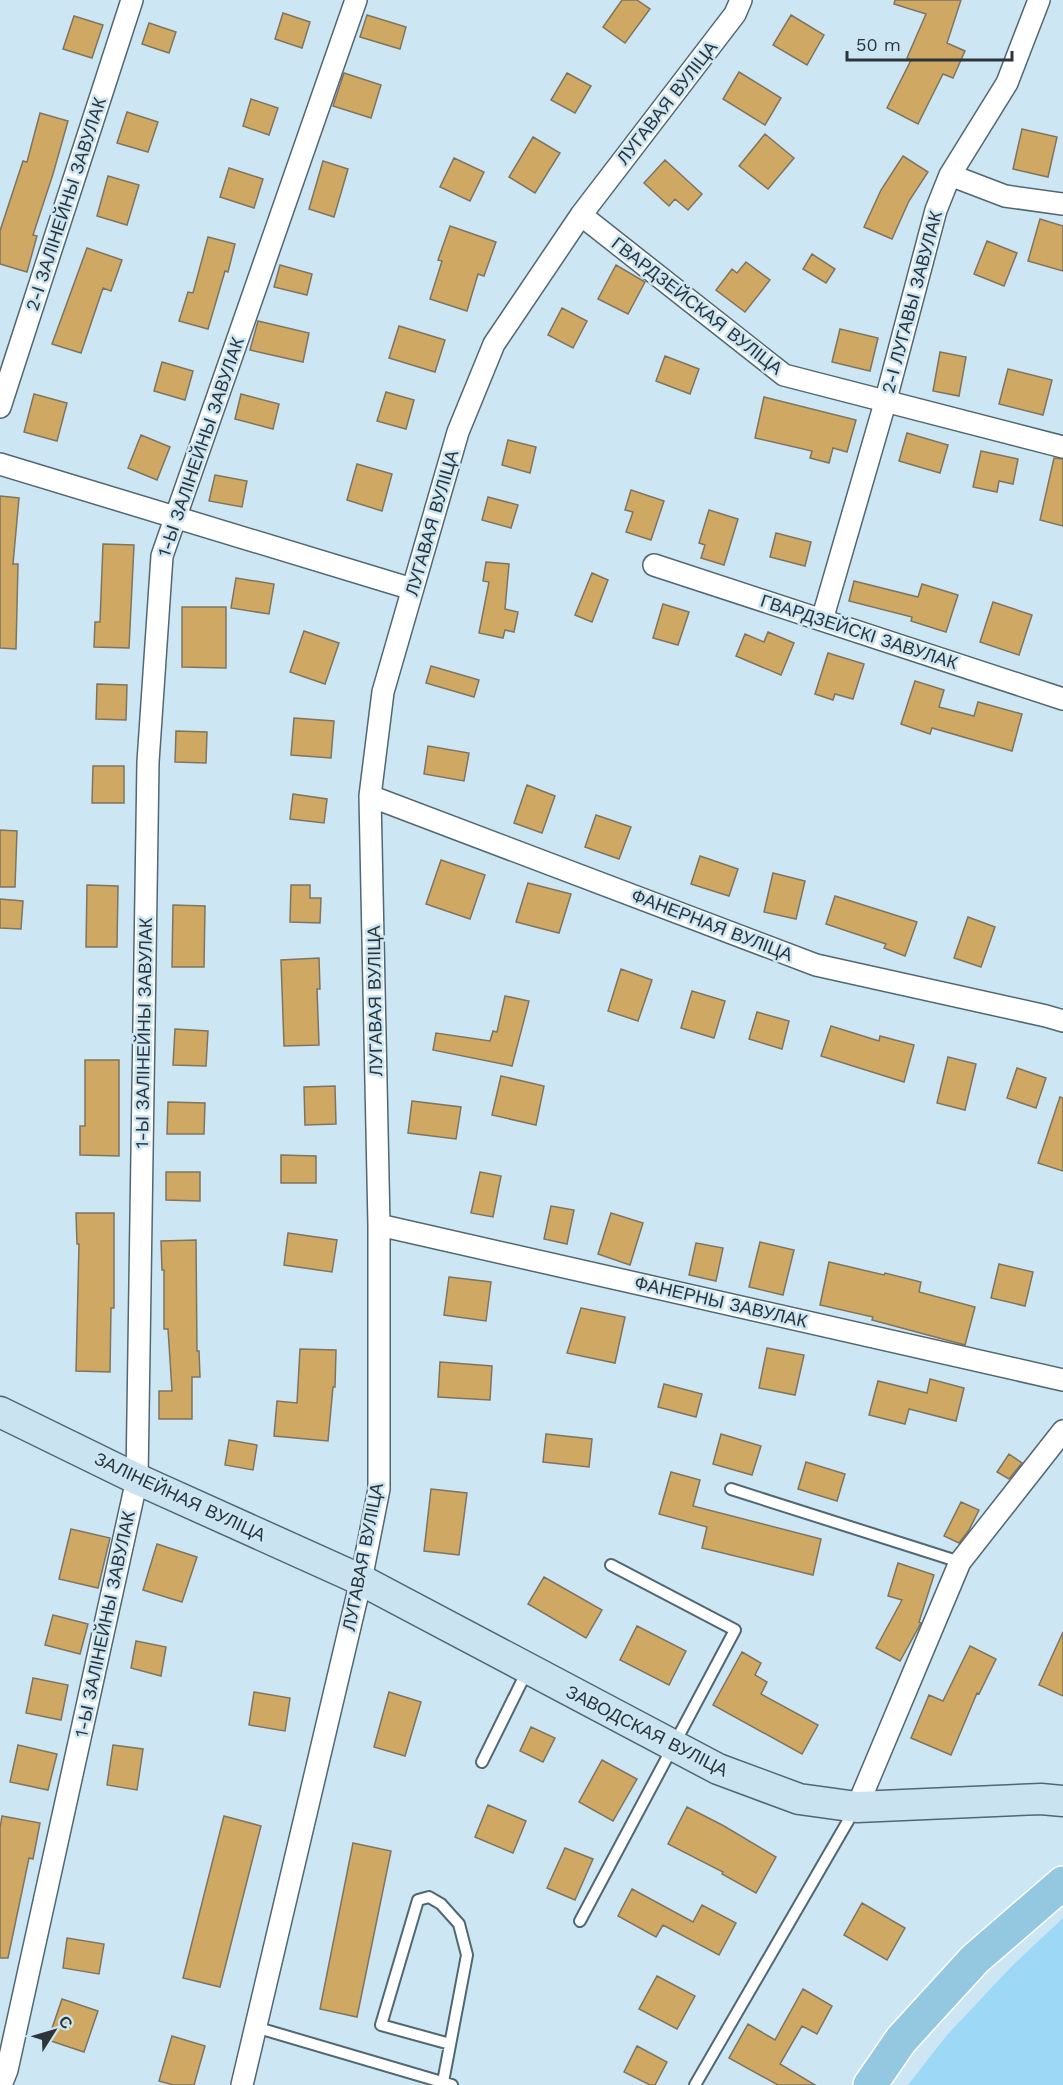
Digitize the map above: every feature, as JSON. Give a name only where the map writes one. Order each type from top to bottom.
[{"type":"main road","points":[[870,2085],[901,2040],[975,1959],[1063,1883]]},
{"type":"street","name":"2-І ЗАЛІНЕЙНЫ ЗАВУЛАК","points":[[0,407],[132,0]]},
{"type":"street","name":"1-Ы ЗАЛІНЕЙНЫ ЗАВУЛАК","points":[[1,2085],[7,2070],[137,1479],[148,762],[162,555],[356,0]]},
{"type":"street","name":"ЛУГАВАЯ ВУЛІЦА","points":[[242,2085],[361,1580],[379,1489],[380,1225],[370,796],[383,692],[458,432],[494,344],[581,215],[735,14],[741,0]]},
{"type":"street","name":"2-І ЛУГАВЫ ЗАВУЛАК","points":[[822,620],[885,403],[936,210],[950,175],[1007,83],[1039,0]]},
{"type":"street","points":[[950,175],[1005,196],[1063,204]]},
{"type":"street","name":"ГВАРДЗЕЙСКАЯ ВУЛІЦА","points":[[581,215],[784,375],[885,403],[1063,447]]},
{"type":"street","points":[[0,464],[412,589]]},
{"type":"street","name":"ГВАРДЗЕЙСКІ ЗАВУЛАК","points":[[654,565],[1063,699]]},
{"type":"street","name":"ФАНЕРНАЯ ВУЛІЦА","points":[[370,796],[816,965],[1063,1021]]},
{"type":"street","name":"ФАНЕРНЫ ЗАВУЛАК","points":[[380,1225],[1063,1380]]},
{"type":"street","name":"ЗАЛІНЕЙНАЯ ВУЛІЦА","points":[[0,1412],[137,1479],[361,1580]]},
{"type":"street","points":[[857,1807],[960,1562],[1063,1431]]},
{"type":"street","name":"ЗАВОДСКАЯ ВУЛІЦА","points":[[361,1580],[674,1747],[718,1769],[799,1799],[857,1807],[1041,1799],[1063,1801]]},
{"type":"lane","points":[[730,1489],[960,1562]]},
{"type":"lane","points":[[580,1921],[735,1630],[611,1565]]},
{"type":"lane","points":[[482,1762],[528,1669]]},
{"type":"lane","points":[[695,2085],[857,1807]]},
{"type":"lane","points":[[255,2027],[447,2084],[450,2044],[467,1955],[459,1924],[441,1904],[429,1897],[418,1900],[381,2025],[450,2044]]},
{"type":"shaded area","points":[[1063,1918],[1063,2085],[908,2085],[947,2035],[1012,1966]]},
{"type":"building","points":[[622,0],[637,0],[650,9],[625,43],[603,27]]},
{"type":"building","points":[[895,0],[961,0],[947,43],[965,51],[953,78],[943,74],[918,124],[887,108],[911,60],[907,58],[926,14],[894,4]]},
{"type":"building","points":[[283,13],[310,22],[302,48],[275,39]]},
{"type":"building","points":[[367,15],[406,27],[400,49],[360,37]]},
{"type":"building","points":[[791,15],[824,35],[807,65],[773,45]]},
{"type":"building","points":[[74,16],[103,25],[92,58],[63,49]]},
{"type":"building","points":[[149,23],[176,32],[169,53],[142,44]]},
{"type":"building","points":[[739,72],[781,98],[765,125],[723,99]]},
{"type":"building","points":[[344,73],[381,85],[371,118],[333,106]]},
{"type":"building","points":[[567,73],[591,86],[575,113],[551,100]]},
{"type":"building","points":[[251,99],[278,108],[269,135],[243,126]]},
{"type":"building","points":[[127,112],[158,122],[148,152],[117,143]]},
{"type":"building","points":[[40,113],[68,121],[33,235],[37,236],[27,272],[0,264],[0,231],[23,161],[27,162]]},
{"type":"building","points":[[1022,129],[1057,137],[1048,177],[1013,169]]},
{"type":"building","points":[[765,134],[794,158],[768,189],[739,166]]},
{"type":"building","points":[[533,137],[560,153],[535,193],[509,177]]},
{"type":"building","points":[[903,156],[928,172],[909,201],[892,239],[864,227],[881,190]]},
{"type":"building","points":[[454,158],[484,172],[470,201],[440,187]]},
{"type":"building","points":[[665,160],[702,194],[688,210],[675,199],[669,206],[644,183]]},
{"type":"building","points":[[323,161],[348,169],[334,217],[309,209]]},
{"type":"building","points":[[229,168],[263,179],[254,208],[220,197]]},
{"type":"building","points":[[108,176],[139,185],[127,225],[97,216]]},
{"type":"building","points":[[1040,219],[1063,226],[1063,271],[1028,261]]},
{"type":"building","points":[[450,226],[496,242],[484,276],[478,274],[467,311],[430,299],[442,261],[438,260]]},
{"type":"building","points":[[208,237],[235,244],[228,272],[225,271],[208,329],[179,321],[188,292],[193,293]]},
{"type":"building","points":[[987,241],[1017,253],[1004,286],[974,274]]},
{"type":"building","points":[[87,248],[122,260],[111,291],[103,288],[81,353],[52,344]]},
{"type":"building","points":[[812,254],[835,269],[826,283],[803,269]]},
{"type":"building","points":[[746,262],[770,280],[745,312],[716,290],[732,269],[737,273]]},
{"type":"building","points":[[280,265],[312,274],[307,295],[274,287]]},
{"type":"building","points":[[616,265],[645,282],[628,314],[598,299]]},
{"type":"building","points":[[562,308],[587,321],[573,348],[548,335]]},
{"type":"building","points":[[258,321],[309,333],[303,362],[250,350]]},
{"type":"building","points":[[399,326],[445,340],[435,372],[389,358]]},
{"type":"building","points":[[840,329],[878,338],[870,371],[832,362]]},
{"type":"building","points":[[940,352],[966,357],[959,396],[933,391]]},
{"type":"building","points":[[665,356],[699,369],[690,394],[656,381]]},
{"type":"building","points":[[162,362],[193,371],[185,400],[154,391]]},
{"type":"building","points":[[1008,369],[1052,380],[1043,415],[999,404]]},
{"type":"building","points":[[386,392],[414,400],[406,429],[377,421]]},
{"type":"building","points":[[34,394],[67,403],[57,441],[24,432]]},
{"type":"building","points":[[241,394],[279,404],[273,429],[235,419]]},
{"type":"building","points":[[764,397],[856,420],[847,452],[833,448],[829,463],[810,458],[812,451],[755,438]]},
{"type":"building","points":[[907,433],[948,445],[940,473],[899,461]]},
{"type":"building","points":[[141,435],[170,447],[157,480],[128,468]]},
{"type":"building","points":[[508,440],[536,447],[530,473],[502,465]]},
{"type":"building","points":[[981,451],[1018,459],[1013,484],[999,481],[997,492],[973,487]]},
{"type":"building","points":[[1054,458],[1063,459],[1063,526],[1040,520]]},
{"type":"building","points":[[357,464],[392,474],[382,511],[347,500]]},
{"type":"building","points":[[215,475],[247,481],[242,507],[209,501]]},
{"type":"building","points":[[631,490],[664,501],[651,540],[626,532],[633,512],[625,510]]},
{"type":"building","points":[[0,496],[19,498],[13,564],[18,564],[16,649],[0,648]]},
{"type":"building","points":[[488,497],[518,505],[511,528],[482,520]]},
{"type":"building","points":[[709,510],[738,519],[724,565],[701,558],[705,545],[699,543]]},
{"type":"building","points":[[776,533],[811,542],[805,566],[770,557]]},
{"type":"building","points":[[103,544],[134,545],[129,648],[94,647],[95,622],[100,622]]},
{"type":"building","points":[[486,562],[509,564],[505,609],[518,612],[514,632],[505,630],[503,638],[479,633],[489,582],[483,581]]},
{"type":"building","points":[[592,573],[608,580],[592,622],[575,615]]},
{"type":"building","points":[[236,578],[274,584],[269,614],[231,608]]},
{"type":"building","points":[[854,581],[918,597],[922,584],[958,595],[946,632],[911,621],[912,617],[849,601]]},
{"type":"building","points":[[993,602],[1032,615],[1019,655],[980,642]]},
{"type":"building","points":[[663,604],[689,612],[678,645],[653,638]]},
{"type":"building","points":[[182,607],[226,607],[226,668],[182,667]]},
{"type":"building","points":[[304,631],[339,643],[325,684],[290,672]]},
{"type":"building","points":[[768,632],[794,643],[781,675],[736,656],[745,634],[764,642]]},
{"type":"building","points":[[828,653],[864,664],[853,699],[835,694],[833,700],[815,694]]},
{"type":"building","points":[[431,666],[479,680],[474,697],[426,683]]},
{"type":"building","points":[[915,681],[944,690],[939,707],[974,716],[978,702],[1022,714],[1012,751],[932,728],[930,734],[901,724]]},
{"type":"building","points":[[97,684],[127,685],[126,720],[96,719]]},
{"type":"building","points":[[294,718],[334,721],[331,758],[291,755]]},
{"type":"building","points":[[176,731],[207,732],[206,763],[175,762]]},
{"type":"building","points":[[428,746],[469,753],[464,781],[424,774]]},
{"type":"building","points":[[93,766],[124,766],[124,803],[92,803]]},
{"type":"building","points":[[527,785],[555,796],[542,833],[514,823]]},
{"type":"building","points":[[293,794],[327,799],[324,823],[290,819]]},
{"type":"building","points":[[596,815],[631,827],[619,859],[585,847]]},
{"type":"building","points":[[0,830],[17,831],[15,887],[0,887]]},
{"type":"building","points":[[700,856],[738,869],[729,896],[691,884]]},
{"type":"building","points":[[441,860],[485,875],[470,919],[426,904]]},
{"type":"building","points":[[773,873],[805,881],[796,919],[764,912]]},
{"type":"building","points":[[528,883],[571,894],[559,933],[516,922]]},
{"type":"building","points":[[87,885],[118,886],[117,947],[86,947]]},
{"type":"building","points":[[291,885],[310,885],[310,898],[321,898],[320,923],[290,922]]},
{"type":"building","points":[[835,896],[917,922],[905,956],[884,948],[886,944],[826,924]]},
{"type":"building","points":[[0,899],[23,901],[21,929],[0,928]]},
{"type":"building","points":[[173,905],[205,906],[204,967],[172,967]]},
{"type":"building","points":[[968,917],[995,927],[981,967],[954,958]]},
{"type":"building","points":[[319,958],[320,989],[317,989],[319,1045],[284,1046],[281,960]]},
{"type":"building","points":[[621,969],[652,980],[638,1021],[608,1011]]},
{"type":"building","points":[[692,991],[725,1001],[714,1038],[681,1028]]},
{"type":"building","points":[[505,996],[529,1001],[512,1066],[433,1050],[436,1033],[490,1041],[493,1031],[497,1032]]},
{"type":"building","points":[[757,1012],[789,1021],[782,1049],[749,1039]]},
{"type":"building","points":[[831,1026],[879,1041],[880,1036],[914,1045],[904,1082],[821,1056]]},
{"type":"building","points":[[175,1029],[208,1031],[206,1066],[173,1065]]},
{"type":"building","points":[[948,1057],[976,1064],[965,1110],[937,1103]]},
{"type":"building","points":[[85,1060],[119,1060],[119,1156],[80,1155],[80,1126],[85,1126]]},
{"type":"building","points":[[1017,1068],[1046,1078],[1036,1108],[1007,1098]]},
{"type":"building","points":[[501,1076],[544,1086],[536,1125],[492,1115]]},
{"type":"building","points":[[335,1086],[336,1124],[305,1125],[304,1087]]},
{"type":"building","points":[[1060,1097],[1063,1098],[1063,1171],[1038,1163]]},
{"type":"building","points":[[412,1101],[461,1107],[456,1139],[408,1133]]},
{"type":"building","points":[[168,1102],[205,1103],[204,1134],[167,1134]]},
{"type":"building","points":[[281,1155],[316,1156],[316,1183],[281,1183]]},
{"type":"building","points":[[166,1172],[200,1172],[200,1201],[166,1200]]},
{"type":"building","points":[[480,1172],[501,1176],[493,1217],[471,1213]]},
{"type":"building","points":[[551,1206],[574,1210],[567,1244],[544,1239]]},
{"type":"building","points":[[76,1213],[114,1213],[114,1308],[111,1308],[110,1372],[76,1371],[79,1244],[77,1244]]},
{"type":"building","points":[[611,1213],[643,1223],[630,1265],[598,1254]]},
{"type":"building","points":[[288,1233],[337,1240],[332,1272],[284,1265]]},
{"type":"building","points":[[196,1240],[197,1351],[199,1351],[200,1377],[192,1377],[192,1419],[159,1419],[159,1391],[172,1391],[168,1329],[164,1329],[164,1270],[162,1270],[161,1241]]},
{"type":"building","points":[[760,1242],[794,1250],[783,1295],[749,1287]]},
{"type":"building","points":[[696,1243],[723,1248],[716,1281],[689,1275]]},
{"type":"building","points":[[829,1262],[921,1282],[919,1292],[975,1307],[965,1345],[872,1320],[873,1317],[820,1305]]},
{"type":"building","points":[[999,1264],[1033,1272],[1025,1306],[991,1298]]},
{"type":"building","points":[[449,1277],[491,1282],[486,1321],[444,1315]]},
{"type":"building","points":[[581,1308],[625,1317],[615,1363],[567,1353]]},
{"type":"building","points":[[767,1348],[804,1355],[795,1395],[759,1388]]},
{"type":"building","points":[[300,1349],[336,1350],[335,1387],[333,1387],[328,1441],[274,1436],[277,1401],[297,1403]]},
{"type":"building","points":[[440,1362],[492,1366],[490,1400],[438,1397]]},
{"type":"building","points":[[930,1379],[964,1388],[956,1421],[909,1409],[905,1424],[869,1415],[878,1381],[927,1393]]},
{"type":"building","points":[[664,1384],[702,1394],[696,1417],[658,1407]]},
{"type":"building","points":[[546,1434],[592,1439],[589,1467],[543,1462]]},
{"type":"building","points":[[721,1434],[761,1446],[752,1475],[713,1464]]},
{"type":"building","points":[[229,1440],[257,1445],[253,1470],[225,1465]]},
{"type":"building","points":[[1009,1454],[1022,1463],[1009,1479],[997,1472]]},
{"type":"building","points":[[806,1462],[845,1474],[837,1501],[798,1489]]},
{"type":"building","points":[[671,1472],[700,1480],[693,1506],[821,1539],[813,1575],[702,1548],[707,1527],[659,1514]]},
{"type":"building","points":[[431,1489],[467,1493],[459,1555],[424,1551]]},
{"type":"building","points":[[961,1502],[979,1510],[969,1530],[959,1543],[944,1536]]},
{"type":"building","points":[[71,1529],[110,1538],[98,1588],[59,1579]]},
{"type":"building","points":[[157,1544],[197,1557],[182,1602],[143,1590]]},
{"type":"building","points":[[898,1563],[934,1575],[919,1622],[921,1623],[900,1661],[876,1648],[902,1600],[888,1596]]},
{"type":"building","points":[[544,1577],[602,1610],[586,1638],[528,1604]]},
{"type":"building","points":[[53,1615],[88,1624],[80,1654],[45,1645]]},
{"type":"building","points":[[637,1626],[686,1651],[669,1685],[620,1660]]},
{"type":"building","points":[[1063,1632],[1063,1696],[1039,1685]]},
{"type":"building","points":[[136,1641],[166,1647],[161,1676],[131,1668]]},
{"type":"building","points":[[970,1646],[996,1659],[979,1694],[977,1693],[951,1755],[911,1738],[929,1695],[943,1701]]},
{"type":"building","points":[[742,1652],[761,1663],[755,1675],[767,1682],[761,1694],[818,1725],[802,1754],[713,1705]]},
{"type":"building","points":[[33,1678],[68,1685],[61,1720],[26,1713]]},
{"type":"building","points":[[254,1692],[290,1698],[285,1731],[249,1725]]},
{"type":"building","points":[[389,1692],[421,1702],[405,1756],[374,1747]]},
{"type":"building","points":[[531,1727],[555,1738],[543,1762],[520,1751]]},
{"type":"building","points":[[18,1745],[57,1754],[48,1790],[10,1782]]},
{"type":"building","points":[[113,1745],[143,1749],[137,1790],[107,1785]]},
{"type":"building","points":[[602,1760],[637,1779],[613,1821],[579,1802]]},
{"type":"building","points":[[488,1805],[526,1821],[513,1853],[475,1837]]},
{"type":"building","points":[[687,1807],[776,1857],[756,1893],[722,1874],[723,1872],[668,1844]]},
{"type":"building","points":[[2,1816],[40,1823],[33,1859],[29,1858],[8,1958],[0,1958],[0,1828]]},
{"type":"building","points":[[224,1816],[261,1826],[220,1987],[183,1978]]},
{"type":"building","points":[[353,1843],[391,1851],[357,2017],[320,2009]]},
{"type":"building","points":[[565,1848],[593,1859],[575,1900],[547,1888]]},
{"type":"building","points":[[632,1889],[693,1922],[702,1905],[736,1923],[719,1955],[663,1925],[656,1937],[618,1916]]},
{"type":"building","points":[[862,1903],[905,1928],[887,1960],[844,1935]]},
{"type":"building","points":[[67,1938],[104,1944],[99,1974],[63,1968]]},
{"type":"building","points":[[657,1976],[695,1996],[677,2029],[639,2009]]},
{"type":"building","points":[[803,1989],[832,2006],[817,2034],[802,2026],[780,2064],[815,2085],[778,2085],[729,2058],[748,2024],[775,2040]]},
{"type":"building","points":[[62,1999],[98,2011],[84,2052],[48,2040]]},
{"type":"building","points":[[172,2036],[205,2046],[194,2085],[173,2085],[159,2081]]},
{"type":"building","points":[[637,2046],[667,2062],[655,2085],[650,2085],[624,2072]]}]
